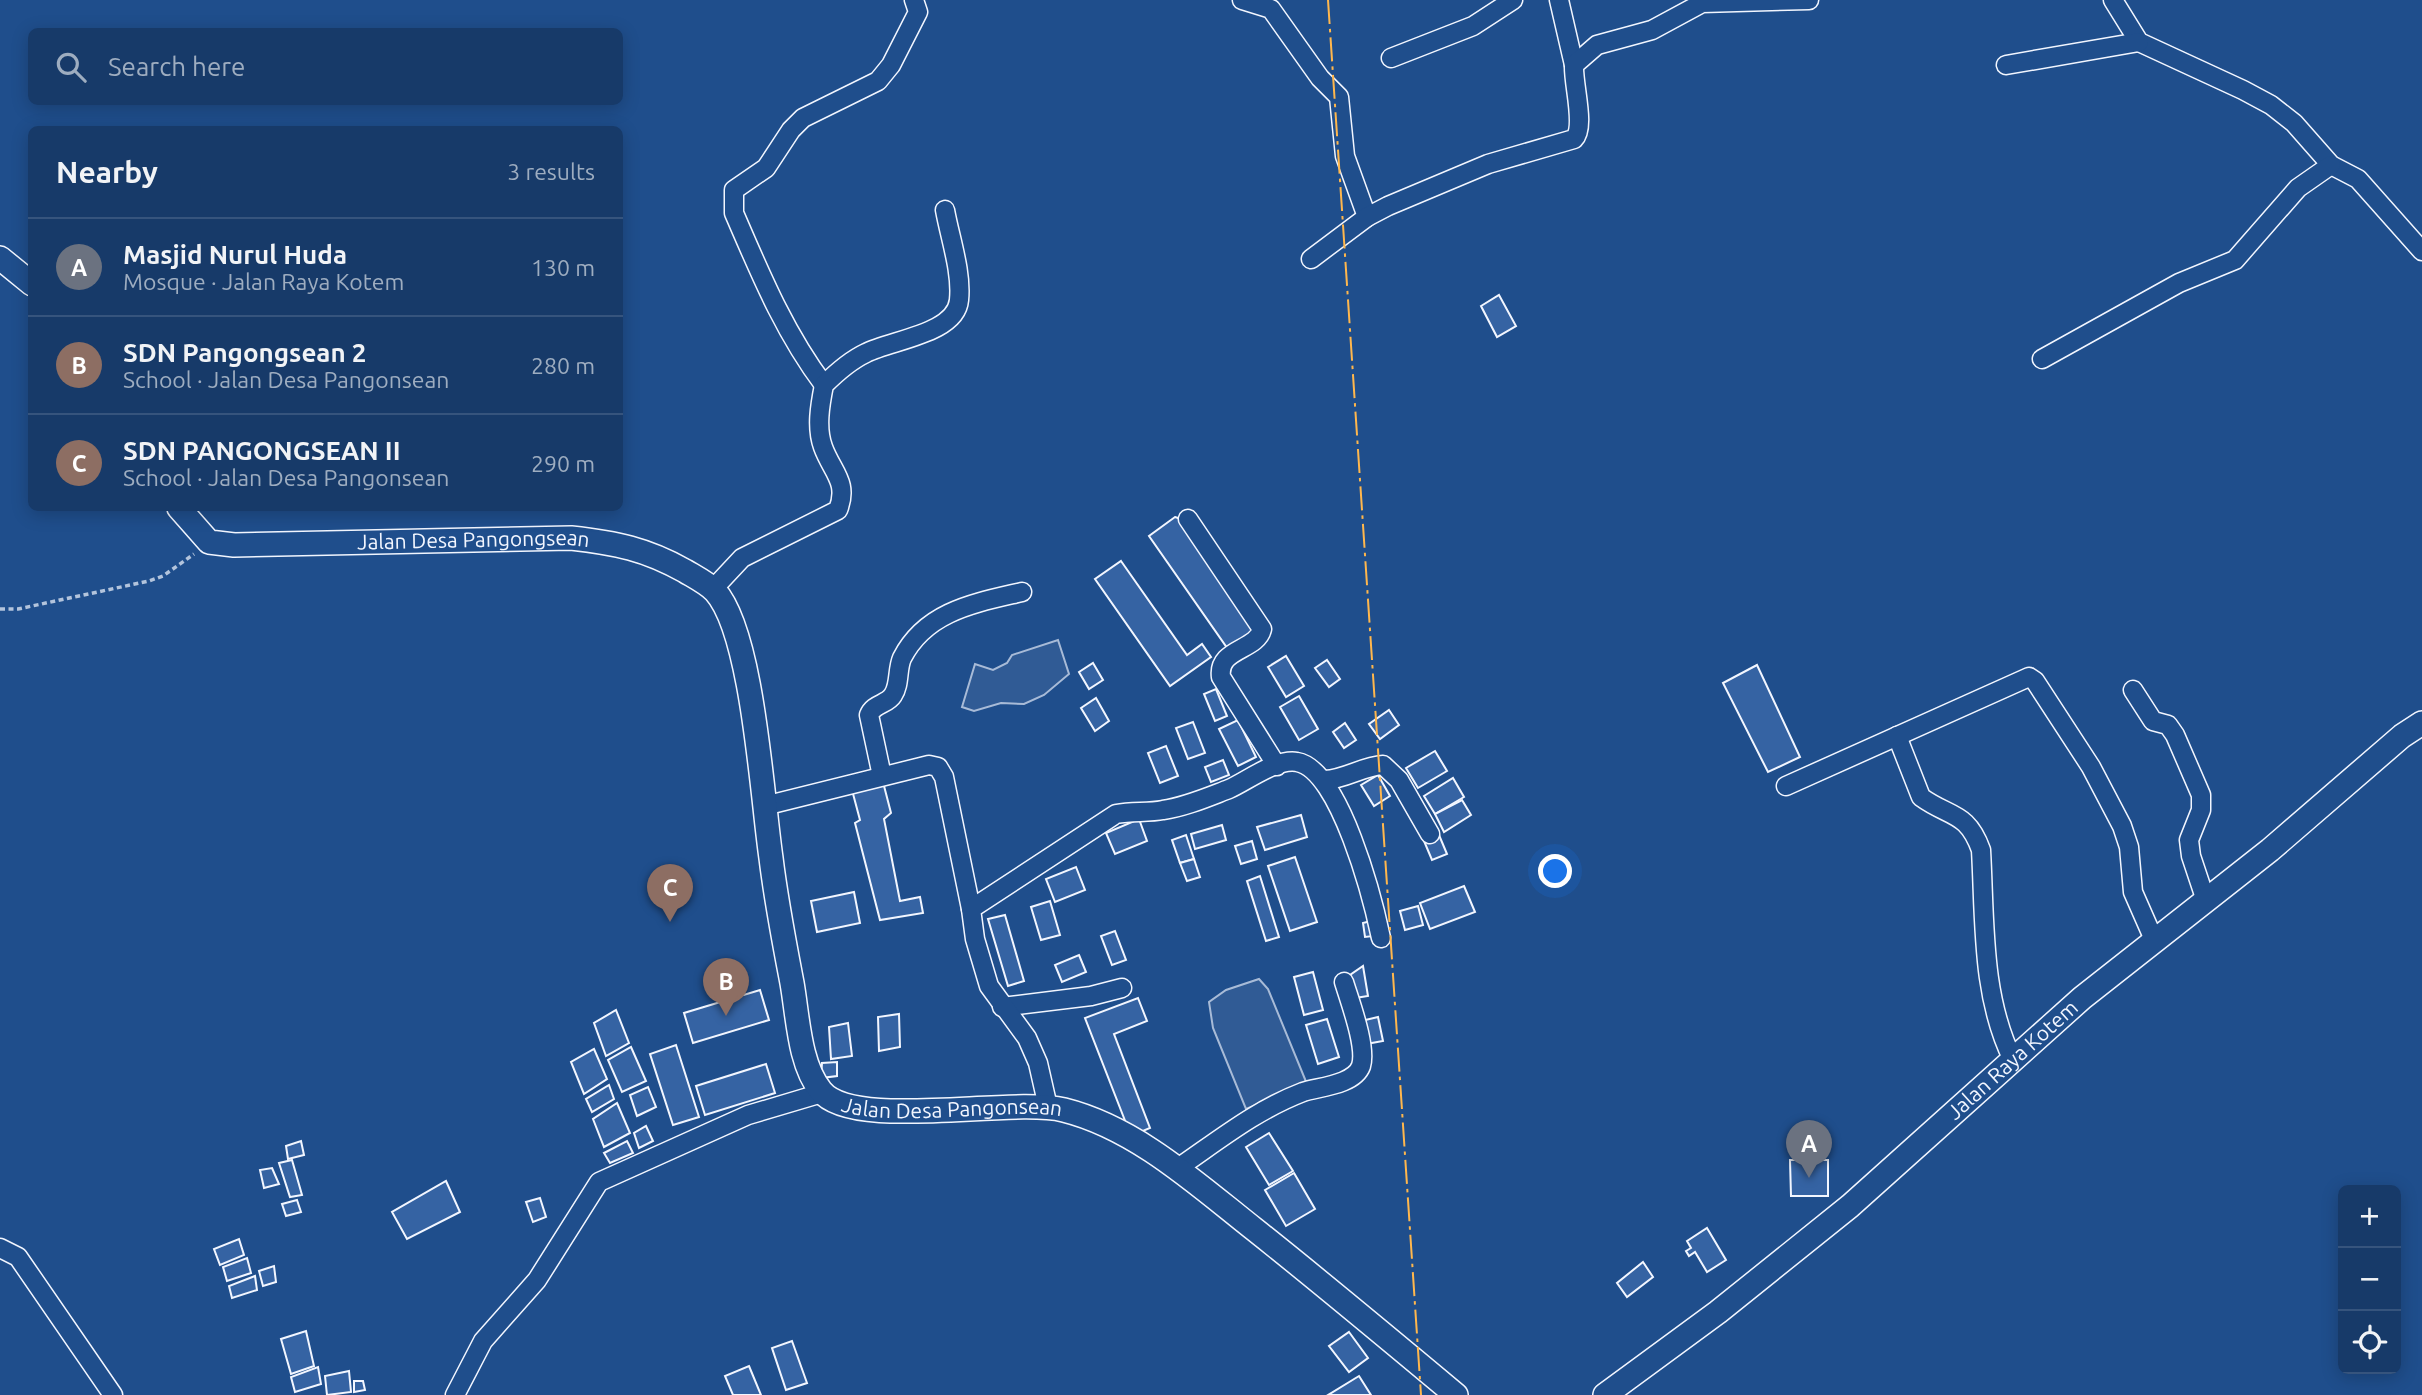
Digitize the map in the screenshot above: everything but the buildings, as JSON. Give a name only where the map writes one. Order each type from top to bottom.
[{"type":"street","points":[[713,589],[742,558],[838,510],[843,488],[822,446],[820,433],[824,385],[794,343],[772,300],[734,213],[734,190],[766,168],[791,130],[803,118],[878,81],[891,65],[918,12],[914,0]]},
{"type":"street","points":[[1242,0],[1271,9],[1320,78],[1339,97],[1345,156],[1367,217]]},
{"type":"street","points":[[1391,58],[1473,26],[1513,0]]},
{"type":"street","points":[[1311,259],[1367,217],[1488,164],[1574,139],[1581,124],[1573,82],[1574,65],[1559,0]]},
{"type":"street","points":[[1574,65],[1597,46],[1652,30],[1702,3],[1809,0]]},
{"type":"street","points":[[2113,0],[2139,42],[2271,105],[2294,123],[2331,165],[2358,179],[2422,251]]},
{"type":"street","points":[[2006,65],[2139,42]]},
{"type":"street","points":[[2042,359],[2179,284],[2235,260],[2298,188],[2331,165]]},
{"type":"street","points":[[824,385],[867,352],[942,325],[953,316],[959,303],[959,289],[946,210]]},
{"type":"street","points":[[0,258],[28,281]]},
{"type":"street","points":[[182,511],[209,542]]},
{"type":"street","points":[[1188,519],[1262,629],[1259,636],[1227,658],[1220,670],[1221,677],[1277,766]]},
{"type":"street","name":"Jalan Desa Pangongsean","points":[[209,542],[264,545],[571,538],[618,544],[653,554],[713,589],[729,613],[738,639]]},
{"type":"street","points":[[882,776],[869,715],[874,706],[890,700],[896,692],[900,662],[913,638],[952,610],[1022,592]]},
{"type":"street","name":"Jalan Desa Pangonsean","points":[[738,639],[746,668],[776,896],[806,1060],[822,1093],[850,1106],[889,1112],[989,1106],[1048,1107],[1067,1111],[1108,1128],[1178,1168],[1456,1395]]},
{"type":"street","points":[[1786,786],[2023,678],[2035,681],[2091,768],[2122,826],[2129,847],[2133,892],[2142,919],[2155,942]]},
{"type":"street","points":[[2133,690],[2153,721],[2168,725],[2175,735],[2201,795],[2201,810],[2189,840],[2191,856],[2206,901]]},
{"type":"street","name":"Jalan Raya Kotem","points":[[1605,1395],[1718,1312],[1850,1206],[2082,998],[2270,850],[2402,736],[2422,723]]},
{"type":"street","points":[[1897,736],[1921,797],[1961,817],[1974,830],[1981,850],[1992,998],[1997,1029],[2012,1060]]},
{"type":"street","points":[[971,909],[1115,814],[1140,809],[1161,811],[1203,799],[1294,761],[1310,765],[1325,780],[1365,874],[1381,938]]},
{"type":"street","points":[[764,806],[929,765],[938,767],[944,777],[980,964],[1002,1007],[1027,1038],[1038,1063],[1048,1107]]},
{"type":"street","points":[[1325,780],[1345,778],[1373,765],[1383,765],[1399,780],[1430,834]]},
{"type":"street","points":[[1178,1168],[1267,1106],[1332,1085],[1358,1071],[1361,1050],[1344,982]]},
{"type":"street","points":[[1002,1007],[1091,996],[1122,988]]},
{"type":"street","points":[[455,1395],[483,1341],[537,1280],[599,1182],[748,1115],[822,1093]]},
{"type":"street","points":[[0,1248],[18,1257],[113,1395]]},
{"type":"path","points":[[0,609],[18,609],[149,581],[180,566],[209,542]]},
{"type":"shaded area","points":[[1058,640],[1069,674],[1044,695],[1024,704],[1001,703],[974,711],[962,707],[975,664],[993,670],[1007,663],[1012,655]]},
{"type":"shaded area","points":[[1259,979],[1268,989],[1307,1084],[1246,1109],[1213,1028],[1209,1002],[1226,990]]},
{"type":"power","points":[[1328,0],[1421,1395]]},
{"type":"place","name":"SDN PANGONGSEAN II","points":[[670,922]]},
{"type":"place","name":"SDN Pangongsean 2","points":[[726,1016]]},
{"type":"place","name":"Masjid Nurul Huda","points":[[1809,1178]]}]
